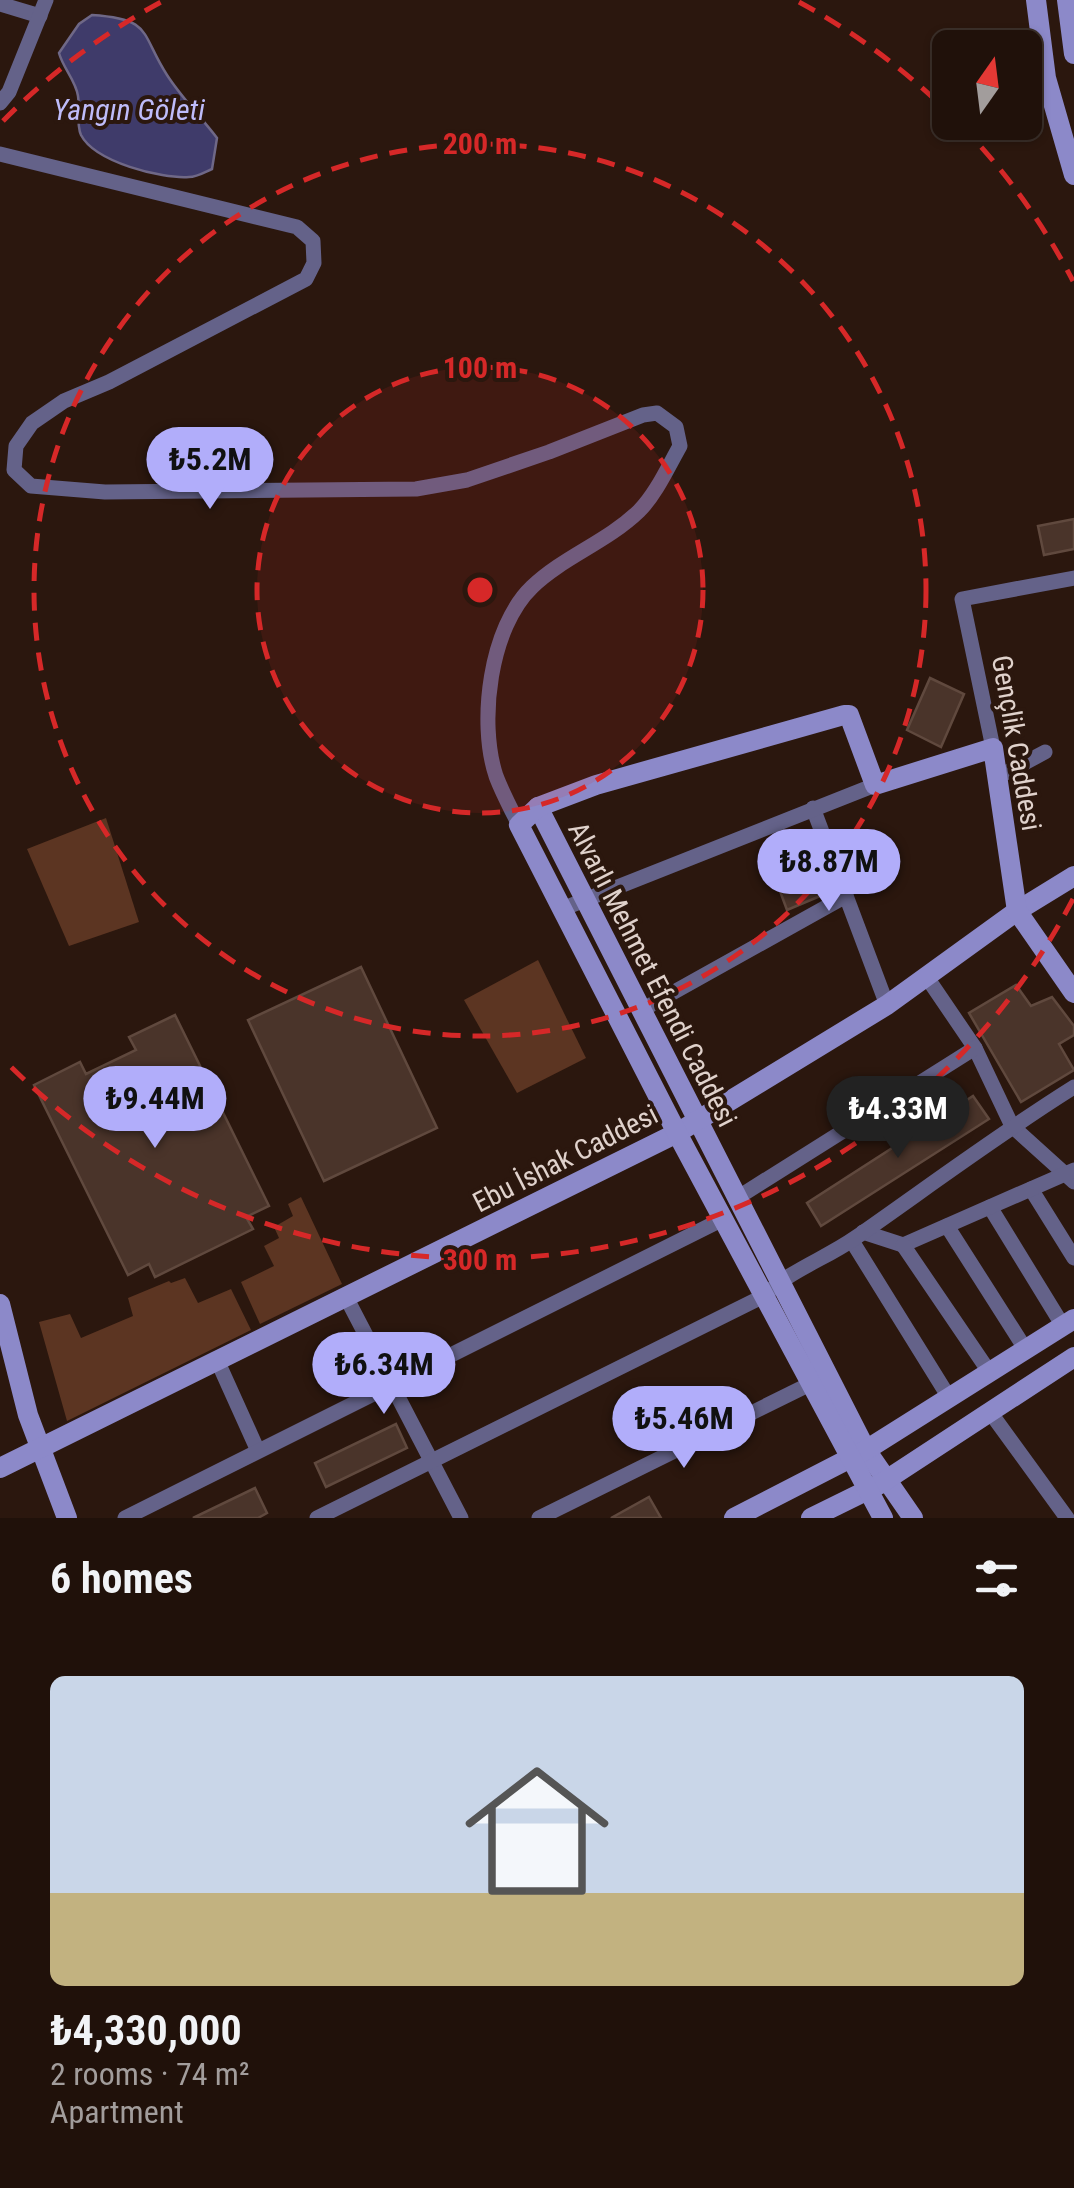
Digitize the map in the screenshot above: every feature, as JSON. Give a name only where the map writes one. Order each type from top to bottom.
[{"type":"street","points":[[1036,0],[1046,78],[1074,175]]},
{"type":"street","points":[[1067,0],[1074,54]]},
{"type":"street","points":[[0,4],[43,8],[10,92],[0,104]]},
{"type":"street","points":[[0,154],[298,228],[313,242],[314,263],[306,279],[109,382],[64,401],[32,423],[16,446],[14,470],[31,486],[105,492],[416,489],[467,480],[642,414],[656,413],[676,427],[680,446],[640,510],[528,591],[507,625],[494,664],[487,732],[496,774],[519,825],[723,1220],[771,1289],[810,1384],[858,1454],[868,1491],[883,1518]]},
{"type":"street","name":"Gençlik Caddesi","points":[[1074,578],[962,599],[993,748],[1017,911],[1074,993]]},
{"type":"street","name":"Alvarlı Mehmet Efendi Caddesi","points":[[875,785],[850,715],[844,715],[596,785],[538,808],[737,1198],[771,1289],[858,1454],[888,1479],[913,1518]]},
{"type":"street","points":[[562,909],[813,808],[993,748]]},
{"type":"street","points":[[998,777],[1045,752]]},
{"type":"street","points":[[519,825],[538,808]]},
{"type":"street","points":[[813,808],[887,1004]]},
{"type":"street","name":"Ebu İshak Caddesi","points":[[0,1468],[677,1134],[887,1004],[1017,911],[1074,876]]},
{"type":"street","points":[[640,1010],[846,896]]},
{"type":"street","points":[[926,976],[975,1048],[1012,1126],[1072,1175]]},
{"type":"street","points":[[737,1198],[975,1048]]},
{"type":"street","points":[[316,1518],[771,1289],[857,1236],[1012,1126],[1074,1088]]},
{"type":"street","points":[[857,1236],[903,1245],[1072,1175]]},
{"type":"street","points":[[1032,1189],[1074,1258]]},
{"type":"street","points":[[734,1518],[858,1454],[1069,1323],[990,1207]]},
{"type":"street","points":[[125,1518],[723,1220]]},
{"type":"street","points":[[947,1226],[1026,1350]]},
{"type":"street","points":[[857,1236],[950,1399]]},
{"type":"street","points":[[903,1245],[990,1373]]},
{"type":"street","points":[[346,1297],[461,1518]]},
{"type":"street","points":[[0,1304],[28,1415],[67,1518]]},
{"type":"street","points":[[811,1518],[888,1479],[1074,1357]]},
{"type":"street","points":[[217,1360],[258,1451]]},
{"type":"street","points":[[539,1518],[810,1384]]},
{"type":"street","points":[[990,1412],[1067,1518]]},
{"type":"shaded area","points":[[106,818],[139,922],[69,946],[27,849]]},
{"type":"shaded area","points":[[538,960],[586,1058],[517,1093],[464,1000]]},
{"type":"shaded area","points":[[301,1197],[342,1284],[260,1324],[241,1282],[274,1266],[264,1246],[279,1238],[274,1227],[293,1216],[288,1204]]},
{"type":"shaded area","points":[[185,1278],[198,1303],[231,1289],[251,1330],[67,1421],[39,1322],[70,1314],[81,1338],[133,1316],[128,1298]]},
{"type":"water","name":"Yangın Göleti","points":[[92,15],[126,20],[142,31],[173,83],[217,138],[212,169],[189,177],[146,172],[114,161],[81,135],[77,90],[59,53],[79,24]]},
{"type":"building","points":[[1074,519],[1074,549],[1044,555],[1038,526]]},
{"type":"building","points":[[930,678],[964,694],[941,747],[907,730]]},
{"type":"building","points":[[823,866],[832,891],[787,910],[777,883]]},
{"type":"building","points":[[361,967],[437,1128],[324,1181],[248,1020]]},
{"type":"building","points":[[1016,985],[1031,1006],[1052,997],[1074,1026],[1074,1035],[1059,1044],[1074,1070],[1021,1102],[969,1013]]},
{"type":"building","points":[[175,1015],[269,1206],[246,1217],[253,1229],[155,1277],[149,1264],[128,1275],[34,1085],[80,1062],[86,1074],[136,1050],[129,1037]]},
{"type":"building","points":[[973,1096],[989,1119],[821,1226],[807,1203]]},
{"type":"building","points":[[396,1424],[407,1448],[326,1487],[315,1463]]},
{"type":"building","points":[[255,1488],[267,1513],[258,1518],[193,1518]]},
{"type":"building","points":[[649,1497],[661,1518],[611,1518]]}]
